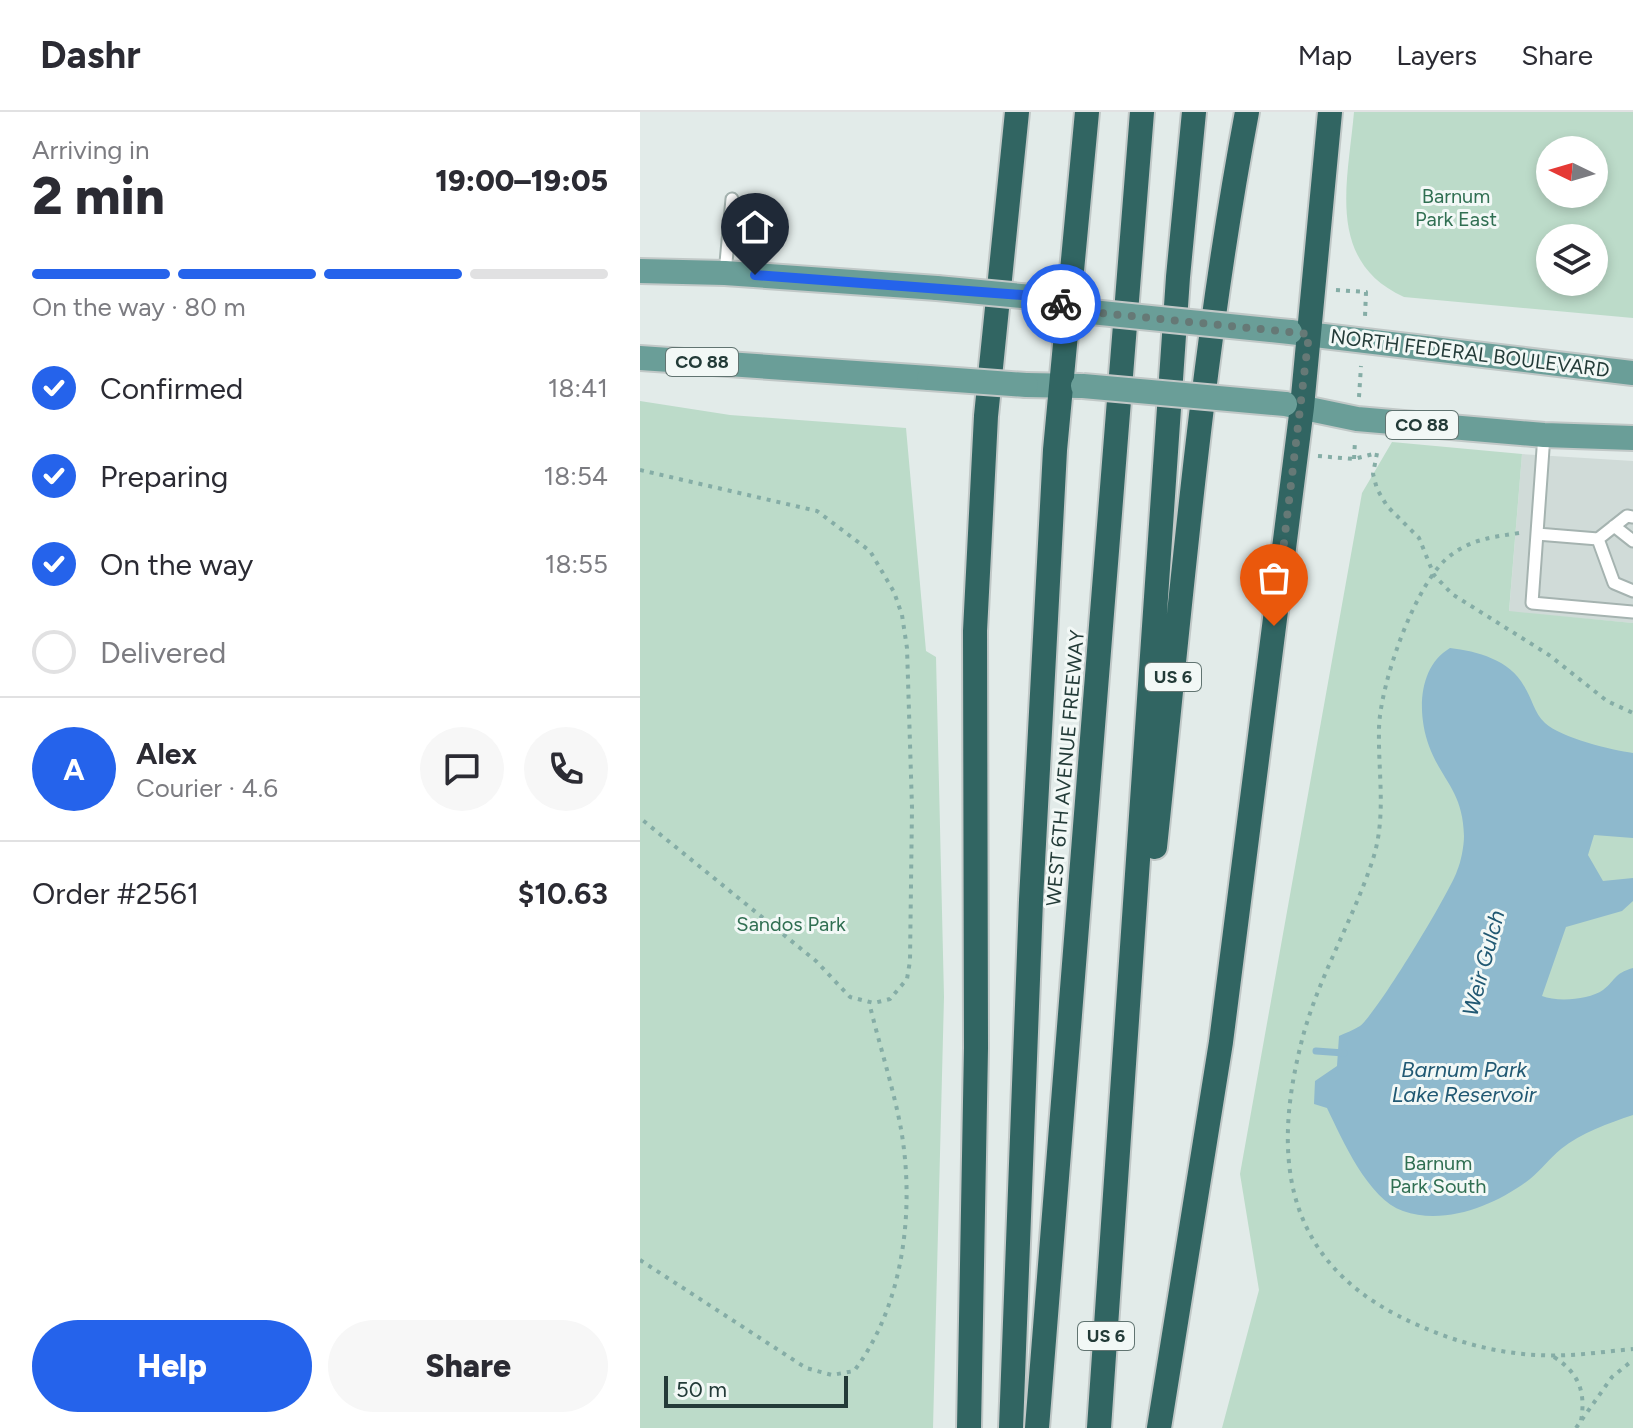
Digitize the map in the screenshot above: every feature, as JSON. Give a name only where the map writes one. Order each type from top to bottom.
[{"type":"highway","points":[[969,1428],[976,1048],[975,631],[982,466],[1017,112]]},
{"type":"highway","points":[[1011,1428],[1031,900],[1055,450],[1087,112]]},
{"type":"highway","name":"WEST 6TH AVENUE FREEWAY","points":[[1037,1428],[1142,112]]},
{"type":"highway","points":[[1113,1244],[1178,277],[1194,112]]},
{"type":"highway","name":"US 6","points":[[1099,1428],[1113,1244],[1196,463],[1218,287],[1247,112]]},
{"type":"highway","points":[[1159,1428],[1221,1042],[1297,449],[1293,405],[1300,333],[1330,112]]},
{"type":"main road","name":"NORTH FEDERAL BOULEVARD","points":[[640,271],[725,273],[1022,295],[1091,312],[1363,339],[1633,373]]},
{"type":"main road","name":"CO 88","points":[[640,358],[1061,385],[1293,405],[1357,419],[1544,435],[1633,438]]},
{"type":"lane","points":[[725,273],[732,199]]},
{"type":"lane","points":[[1544,435],[1532,603],[1633,612]]},
{"type":"lane","points":[[1537,534],[1598,539],[1627,516],[1633,517]]},
{"type":"lane","points":[[1614,526],[1633,541]]},
{"type":"lane","points":[[1598,539],[1614,583],[1633,591]]},
{"type":"path","points":[[1354,459],[1366,292]]},
{"type":"path","points":[[1297,449],[1326,459],[1354,459],[1377,453],[1373,474],[1377,489],[1387,506],[1419,538],[1434,575],[1470,609],[1549,655],[1607,701],[1633,713]]},
{"type":"path","points":[[640,470],[817,511],[870,551],[894,592],[902,615],[907,648],[912,808],[910,961],[907,979],[899,992],[884,1002],[850,997],[816,961],[640,818]]},
{"type":"path","points":[[1537,534],[1520,533],[1472,542],[1450,555],[1434,575],[1402,633],[1385,681],[1379,729],[1383,788],[1376,850],[1300,1046],[1290,1111],[1289,1175],[1308,1232],[1325,1258],[1357,1293],[1436,1334],[1488,1349],[1552,1356],[1633,1349]]},
{"type":"path","points":[[640,1260],[806,1368],[832,1375],[854,1371],[868,1352],[888,1309],[902,1256],[906,1175],[901,1128],[869,1002]]},
{"type":"path","points":[[1552,1356],[1565,1364],[1579,1382],[1584,1406],[1581,1423]]},
{"type":"path","points":[[1576,1428],[1612,1377],[1633,1360]]},
{"type":"shaded area","points":[[1522,454],[1633,461],[1633,623],[1509,612]]},
{"type":"green space","name":"Barnum Park East","points":[[1354,112],[1633,112],[1633,318],[1404,297],[1379,282],[1362,263],[1352,241],[1346,192]]},
{"type":"green space","name":"Sandos Park","points":[[640,401],[730,415],[906,428],[926,651],[936,657],[944,997],[933,1428],[640,1428]]},
{"type":"green space","name":"Barnum Park South","points":[[1392,442],[1522,454],[1509,611],[1633,623],[1633,1428],[1222,1428],[1259,1290],[1240,1174],[1362,493]]},
{"type":"water","name":"Barnum Park Lake Reservoir","points":[[1450,648],[1482,654],[1502,663],[1518,677],[1541,719],[1563,734],[1633,753],[1633,838],[1594,835],[1588,855],[1603,881],[1633,878],[1633,901],[1622,911],[1566,927],[1542,996],[1564,999],[1590,996],[1603,990],[1622,972],[1633,968],[1633,1115],[1569,1143],[1530,1179],[1502,1197],[1470,1210],[1436,1216],[1403,1211],[1378,1194],[1358,1167],[1327,1108],[1314,1104],[1315,1081],[1337,1066],[1339,1036],[1360,1026],[1381,1000],[1427,927],[1460,863],[1464,836],[1460,808],[1429,746],[1422,706],[1426,679],[1439,656]]},
{"type":"waterway","name":"Weir Gulch","points":[[1316,1051],[1344,1053]]},
{"type":"way so far","points":[[1061,304],[1091,312],[1309,334],[1274,626]]},
{"type":"route","points":[[755,275],[1022,295],[1061,304]]}]
